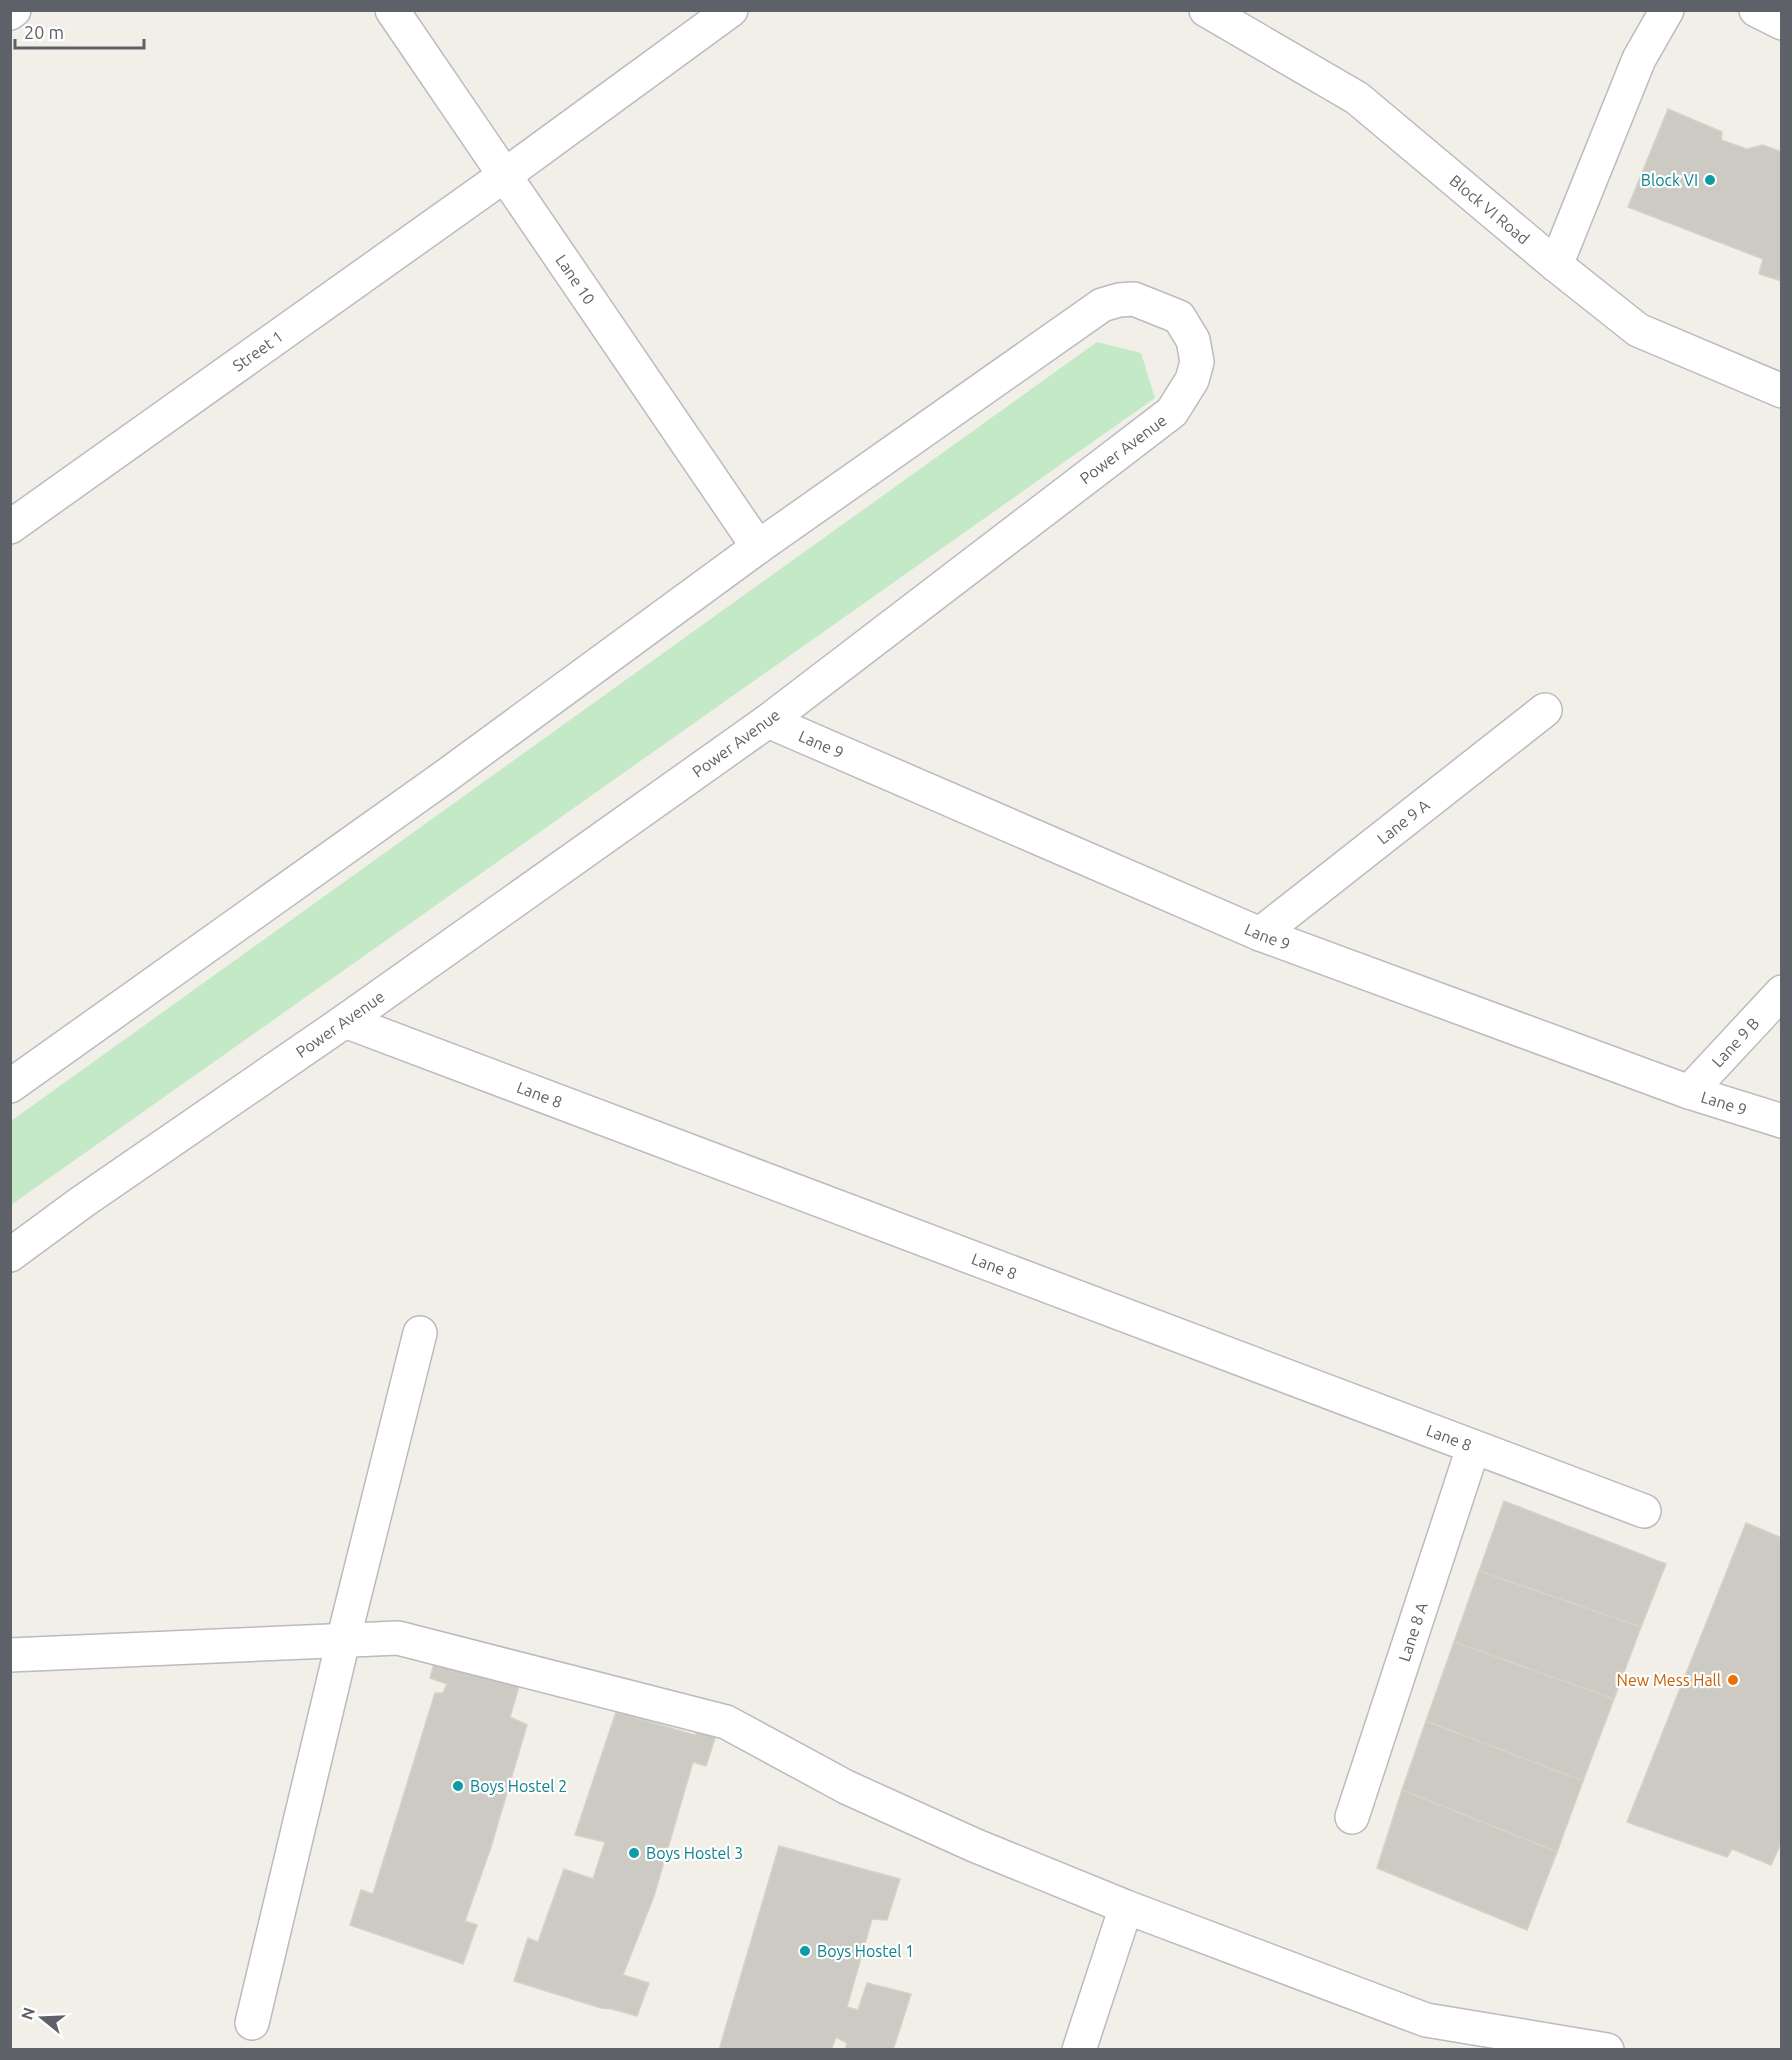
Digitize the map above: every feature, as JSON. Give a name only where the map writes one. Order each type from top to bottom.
[{"type":"street","name":"Lane 10","points":[[392,10],[758,547]]},
{"type":"street","name":"Street 1","points":[[10,527],[505,175],[731,10]]},
{"type":"street","name":"Block VI Road","points":[[1206,10],[1357,98],[1556,265],[1638,330],[1782,392]]},
{"type":"street","points":[[1556,265],[1639,59],[1667,10]]},
{"type":"street","points":[[1756,10],[1782,23]]},
{"type":"street","name":"Power Avenue","points":[[10,1086],[443,778],[758,547],[1102,305],[1134,299],[1179,317],[1193,340],[1197,362],[1192,380],[1172,412],[768,721],[345,1021],[82,1202],[10,1256]]},
{"type":"street","name":"Lane 9 A","points":[[1260,934],[1545,710]]},
{"type":"street","name":"Lane 9","points":[[768,721],[1260,934],[1689,1092],[1782,1121]]},
{"type":"street","name":"Lane 9 B","points":[[1689,1092],[1782,992]]},
{"type":"street","name":"Lane 8","points":[[345,1021],[1644,1512]]},
{"type":"street","points":[[252,2023],[343,1641],[420,1333]]},
{"type":"street","name":"Lane 8 A","points":[[1352,1817],[1473,1448]]},
{"type":"street","points":[[10,1655],[398,1638],[726,1722],[846,1787],[974,1845],[1126,1907],[1426,2020],[1607,2049]]},
{"type":"street","points":[[1080,2049],[1126,1907]]},
{"type":"green space","points":[[1097,342],[1141,353],[1155,398],[11,1205],[11,1121]]},
{"type":"building","name":"Block VI","points":[[1668,109],[1722,132],[1721,140],[1747,149],[1763,145],[1782,152],[1782,281],[1759,274],[1763,259],[1628,207]]},
{"type":"building","points":[[1504,1501],[1666,1564],[1641,1627],[1479,1571]]},
{"type":"building","name":"New Mess Hall","points":[[1746,1523],[1782,1538],[1782,1841],[1771,1865],[1732,1849],[1727,1857],[1627,1822]]},
{"type":"building","points":[[1479,1571],[1641,1627],[1614,1699],[1454,1642]]},
{"type":"building","points":[[1454,1642],[1614,1699],[1583,1781],[1426,1721]]},
{"type":"building","name":"Boys Hostel 2","points":[[435,1660],[520,1683],[510,1717],[527,1725],[491,1847],[465,1921],[477,1925],[463,1964],[350,1925],[361,1890],[373,1894],[435,1693],[443,1693],[447,1684],[430,1678]]},
{"type":"building","name":"Boys Hostel 3","points":[[616,1712],[695,1735],[698,1728],[717,1732],[706,1766],[693,1762],[654,1896],[623,1975],[649,1983],[637,2016],[601,2008],[514,1981],[528,1938],[538,1942],[564,1869],[593,1879],[605,1842],[575,1835]]},
{"type":"building","points":[[1426,1721],[1583,1781],[1557,1852],[1402,1790]]},
{"type":"building","points":[[1402,1790],[1557,1852],[1527,1930],[1377,1868]]},
{"type":"building","name":"Boys Hostel 1","points":[[779,1846],[900,1879],[887,1920],[872,1919],[847,2007],[858,2010],[867,1983],[911,1994],[893,2050],[845,2050],[847,2043],[836,2037],[831,2050],[719,2050]]},
{"type":"place","name":"Block VI","points":[[1710,180]]},
{"type":"place","name":"New Mess Hall","points":[[1733,1680]]},
{"type":"place","name":"Boys Hostel 2","points":[[458,1786]]},
{"type":"place","name":"Boys Hostel 3","points":[[634,1853]]},
{"type":"place","name":"Boys Hostel 1","points":[[805,1951]]}]
